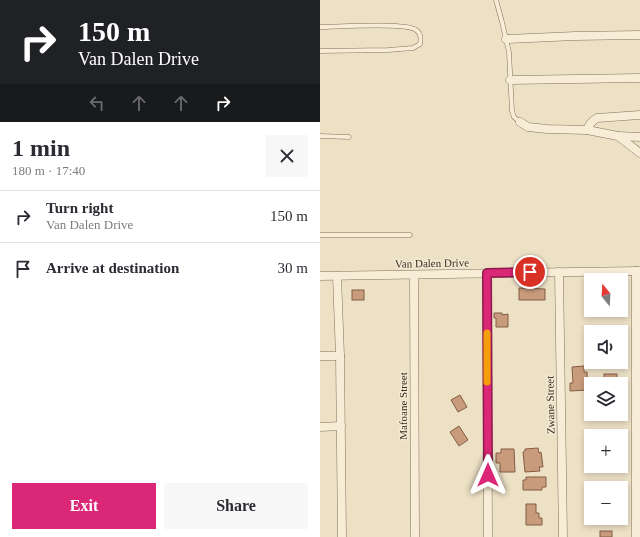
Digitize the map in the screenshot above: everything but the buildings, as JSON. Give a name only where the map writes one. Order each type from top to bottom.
[{"type":"street","points":[[506,39],[640,35]]},
{"type":"street","points":[[510,80],[640,78]]},
{"type":"street","points":[[587,130],[589,124],[597,118],[640,115]]},
{"type":"street","points":[[520,122],[528,127],[534,128],[587,130],[618,136],[640,137]]},
{"type":"street","points":[[618,136],[640,153]]},
{"type":"street","points":[[636,537],[638,271]]},
{"type":"street","name":"Van Dalen Drive","points":[[320,276],[638,271]]},
{"type":"street","name":"Zwane Street","points":[[559,272],[563,537]]},
{"type":"street","points":[[487,273],[488,537]]},
{"type":"street","name":"Mafoane Street","points":[[414,275],[415,537]]},
{"type":"street","points":[[337,276],[340,356],[342,537]]},
{"type":"street","points":[[320,356],[340,356]]},
{"type":"street","points":[[320,427],[341,426]]},
{"type":"lane","points":[[496,0],[509,52],[512,111],[514,117],[520,122]]},
{"type":"lane","points":[[320,27],[400,26],[415,29],[420,34],[421,39],[420,44],[413,48],[388,50],[320,50]]},
{"type":"lane","points":[[320,136],[349,137]]},
{"type":"lane","points":[[320,235],[410,235]]},
{"type":"slow traffic","points":[[487,333],[487,382]]},
{"type":"route","points":[[488,475],[487,273],[530,272]]}]
